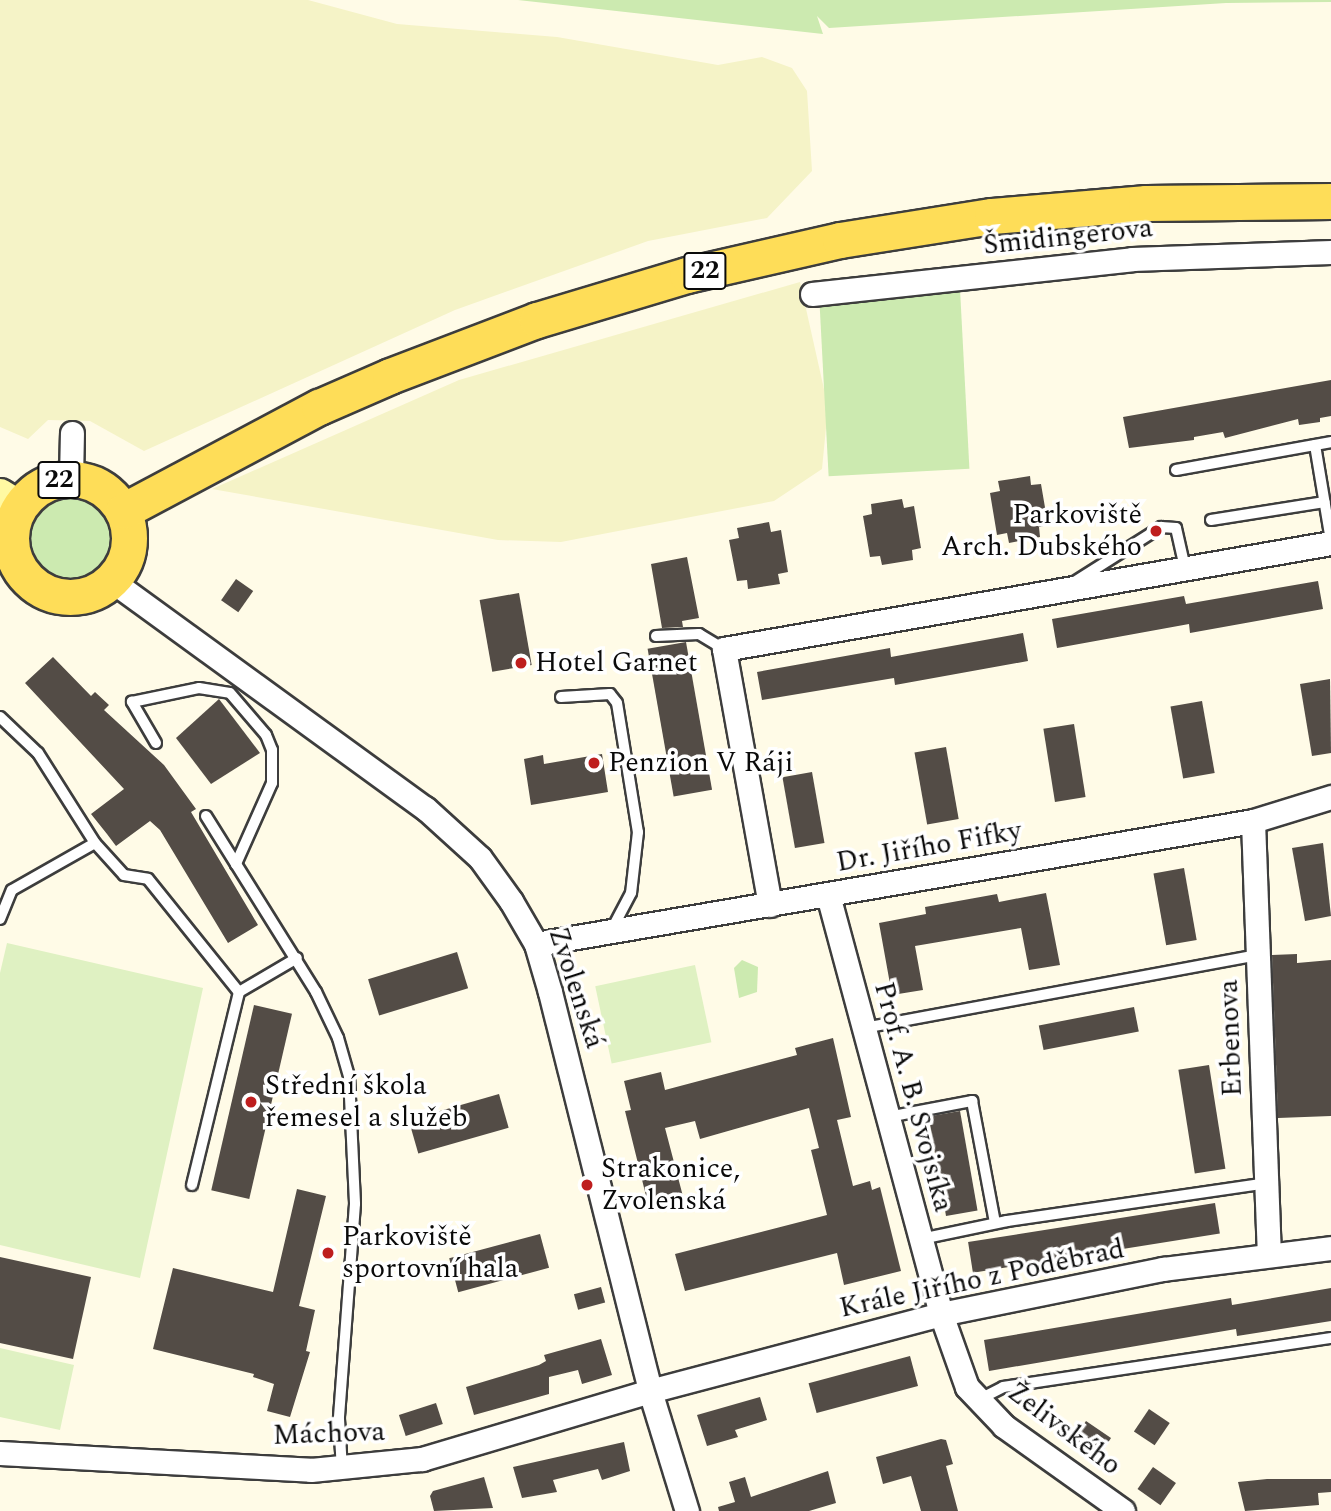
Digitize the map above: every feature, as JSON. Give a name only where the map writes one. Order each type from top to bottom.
[{"type":"main road","name":"22","points":[[112,581],[98,591],[64,598],[10,578],[10,501],[41,486],[72,479],[102,488],[123,511],[283,425],[390,376],[537,320],[687,275],[840,240],[992,216],[1146,203],[1331,201]]},
{"type":"main road","points":[[112,581],[129,548],[123,511]]},
{"type":"street","name":"Šmidingerova","points":[[812,294],[1132,259],[1331,252]]},
{"type":"street","points":[[72,433],[72,479]]},
{"type":"street","points":[[770,905],[724,649],[1331,542]]},
{"type":"street","name":"Zvolenská","points":[[112,581],[425,808],[480,858],[536,944],[585,1118],[650,1391],[687,1511]]},
{"type":"street","name":"Dr. Jiřího Fifky","points":[[536,944],[1253,821],[1331,797]]},
{"type":"street","name":"Erbenova","points":[[1253,821],[1269,1253]]},
{"type":"street","name":"Prof. A. B. Svojsíka","points":[[828,895],[940,1314]]},
{"type":"street","name":"Krále Jiřího z Poděbrad","points":[[650,1391],[940,1314],[1269,1253],[1331,1248]]},
{"type":"street","name":"Želivského","points":[[940,1314],[959,1370],[978,1400],[1004,1426],[1123,1511]]},
{"type":"street","name":"Máchova","points":[[0,1453],[342,1469],[422,1459],[650,1391]]},
{"type":"lane","points":[[1176,470],[1331,442]]},
{"type":"lane","points":[[1315,445],[1331,542]]},
{"type":"lane","points":[[1211,520],[1325,502]]},
{"type":"lane","points":[[1066,589],[1109,556],[1161,527],[1177,528],[1185,568]]},
{"type":"lane","points":[[656,636],[699,634],[724,649]]},
{"type":"lane","points":[[156,743],[132,702],[199,688],[230,693],[266,734],[272,750],[272,783],[236,864]]},
{"type":"lane","points":[[561,697],[601,693],[610,694],[617,703],[638,832],[631,893],[611,931]]},
{"type":"lane","points":[[0,717],[38,752],[95,843],[124,875],[148,879],[239,992]]},
{"type":"lane","points":[[206,816],[297,958],[338,1038],[353,1112],[355,1203],[339,1419],[342,1469]]},
{"type":"lane","points":[[0,919],[12,890],[95,843]]},
{"type":"lane","points":[[864,1028],[1258,955]]},
{"type":"lane","points":[[192,1185],[239,992],[297,958]]},
{"type":"lane","points":[[888,1117],[972,1101],[995,1223]]},
{"type":"lane","points":[[921,1239],[995,1223],[1267,1183]]},
{"type":"lane","points":[[978,1400],[1003,1387],[1331,1338]]},
{"type":"shaded area","points":[[0,0],[308,0],[397,24],[557,37],[718,65],[762,57],[792,68],[807,91],[812,171],[767,218],[648,241],[455,310],[144,451],[90,421],[48,420],[28,439],[0,427]]},
{"type":"shaded area","points":[[800,282],[828,407],[822,469],[774,501],[561,542],[498,540],[212,489],[459,380]]},
{"type":"green space","points":[[518,0],[1331,2],[1226,3],[829,28],[817,16],[823,34]]},
{"type":"green space","points":[[960,289],[969,469],[829,476],[819,296]]},
{"type":"green space","points":[[69,493],[86,497],[101,506],[110,521],[114,538],[110,555],[101,570],[86,579],[69,583],[52,579],[37,570],[28,555],[24,538],[28,521],[37,506],[52,497]]},
{"type":"green space","points":[[7,943],[203,988],[140,1278],[0,1245],[0,973]]},
{"type":"green space","points":[[742,960],[758,967],[757,992],[739,998],[734,968]]},
{"type":"green space","points":[[695,965],[711,1042],[612,1063],[595,986]]},
{"type":"green space","points":[[0,1348],[74,1365],[60,1430],[0,1417]]},
{"type":"building","points":[[1331,380],[1331,416],[1320,418],[1320,422],[1299,425],[1298,419],[1225,438],[1223,432],[1194,437],[1194,440],[1129,448],[1123,417]]},
{"type":"building","points":[[1030,476],[1031,485],[1041,484],[1048,525],[1039,527],[1040,537],[1009,543],[1007,533],[997,535],[990,493],[1000,491],[998,481]]},
{"type":"building","points":[[902,499],[904,508],[914,506],[921,548],[912,550],[913,560],[882,565],[880,556],[870,557],[863,516],[872,514],[871,504]]},
{"type":"building","points":[[769,522],[771,532],[781,530],[788,572],[778,574],[780,584],[748,589],[747,580],[737,581],[729,540],[739,538],[737,528]]},
{"type":"building","points":[[687,557],[699,618],[682,621],[683,627],[662,628],[651,564]]},
{"type":"building","points":[[236,579],[253,591],[238,612],[221,600]]},
{"type":"building","points":[[1318,581],[1323,609],[1190,633],[1189,624],[1057,648],[1052,619],[1184,596],[1186,604]]},
{"type":"building","points":[[519,593],[532,665],[492,672],[480,600]]},
{"type":"building","points":[[1023,633],[1028,661],[895,685],[894,678],[762,700],[757,672],[890,648],[891,657]]},
{"type":"building","points":[[686,642],[712,790],[674,796],[648,649]]},
{"type":"building","points":[[53,657],[91,696],[95,692],[109,705],[104,710],[164,765],[196,809],[191,812],[258,925],[228,943],[160,830],[150,821],[116,846],[91,814],[124,789],[25,683]]},
{"type":"building","points":[[1330,679],[1331,753],[1312,756],[1300,684]]},
{"type":"building","points":[[219,699],[260,753],[211,784],[176,738]]},
{"type":"building","points":[[1202,701],[1215,773],[1183,778],[1170,707]]},
{"type":"building","points":[[1074,724],[1086,797],[1055,802],[1043,729]]},
{"type":"building","points":[[946,747],[959,819],[927,824],[914,753]]},
{"type":"building","points":[[602,754],[608,792],[531,805],[524,759],[543,755],[544,764]]},
{"type":"building","points":[[812,772],[825,843],[795,848],[782,777]]},
{"type":"building","points":[[1323,843],[1331,916],[1305,921],[1292,848]]},
{"type":"building","points":[[1184,868],[1197,940],[1166,945],[1153,873]]},
{"type":"building","points":[[1046,893],[1060,965],[1029,970],[1021,928],[915,946],[923,990],[892,995],[879,923],[926,914],[925,907],[997,894],[999,902]]},
{"type":"building","points":[[457,952],[468,988],[379,1016],[368,979]]},
{"type":"building","points":[[1297,954],[1297,963],[1331,960],[1331,1116],[1278,1118],[1272,955]]},
{"type":"building","name":"Střední škola řemesel a služeb","points":[[254,1005],[292,1014],[249,1199],[211,1190]]},
{"type":"building","points":[[1134,1007],[1139,1032],[1044,1050],[1039,1026]]},
{"type":"building","points":[[833,1038],[851,1117],[837,1120],[853,1186],[870,1181],[872,1190],[880,1187],[901,1271],[844,1285],[837,1253],[685,1291],[675,1254],[827,1215],[811,1150],[819,1148],[809,1108],[700,1139],[695,1121],[665,1128],[685,1204],[650,1212],[625,1111],[631,1110],[624,1081],[661,1072],[665,1090],[797,1055],[795,1048]]},
{"type":"building","points":[[1209,1065],[1225,1169],[1195,1174],[1178,1070]]},
{"type":"building","points":[[499,1094],[509,1128],[418,1154],[409,1120]]},
{"type":"building","points":[[960,1111],[978,1210],[946,1216],[928,1117]]},
{"type":"building","points":[[297,1189],[326,1196],[299,1306],[315,1310],[306,1351],[310,1352],[290,1417],[267,1411],[274,1384],[253,1377],[254,1374],[153,1349],[173,1268],[273,1292]]},
{"type":"building","points":[[1215,1203],[1220,1234],[973,1273],[968,1242]]},
{"type":"building","points":[[540,1234],[549,1268],[458,1292],[449,1258]]},
{"type":"building","points":[[0,1257],[91,1277],[73,1359],[0,1343]]},
{"type":"building","points":[[601,1287],[605,1302],[578,1310],[574,1294]]},
{"type":"building","points":[[1331,1288],[1331,1321],[1237,1336],[1236,1329],[989,1371],[984,1340],[1231,1298],[1232,1305]]},
{"type":"building","points":[[601,1339],[612,1375],[582,1384],[578,1370],[549,1377],[549,1394],[474,1415],[466,1387],[539,1365],[546,1361],[544,1355]]},
{"type":"building","points":[[910,1356],[918,1386],[817,1413],[809,1383]]},
{"type":"building","points":[[760,1397],[767,1420],[735,1430],[738,1437],[707,1446],[697,1415]]},
{"type":"building","points":[[436,1403],[443,1424],[406,1436],[399,1415]]},
{"type":"building","points":[[1149,1409],[1170,1423],[1155,1445],[1134,1431]]},
{"type":"building","points":[[1086,1421],[1111,1438],[1096,1461],[1075,1446],[1074,1439]]},
{"type":"building","points":[[941,1439],[946,1440],[953,1464],[946,1466],[958,1511],[921,1511],[911,1476],[883,1484],[876,1457]]},
{"type":"building","points":[[624,1442],[630,1471],[602,1480],[598,1469],[553,1480],[557,1492],[522,1498],[513,1467]]},
{"type":"building","points":[[1153,1467],[1176,1483],[1160,1505],[1138,1489]]},
{"type":"building","points":[[828,1471],[836,1503],[809,1511],[719,1511],[718,1507],[735,1502],[729,1482],[745,1477],[751,1497]]},
{"type":"building","points":[[484,1477],[493,1508],[434,1511],[430,1496],[433,1491]]},
{"type":"building","points":[[1331,1479],[1331,1492],[1318,1493],[1319,1505],[1245,1511],[1238,1482]]},
{"type":"place","name":"Parkoviště Arch. Dubského","points":[[1156,531]]},
{"type":"place","name":"Hotel Garnet","points":[[521,663]]},
{"type":"place","name":"Penzion V Ráji","points":[[594,763]]},
{"type":"place","name":"Střední škola řemesel a služeb","points":[[251,1102]]},
{"type":"place","name":"Strakonice, Zvolenská","points":[[587,1185]]},
{"type":"place","name":"Parkoviště sportovní hala","points":[[328,1253]]}]
